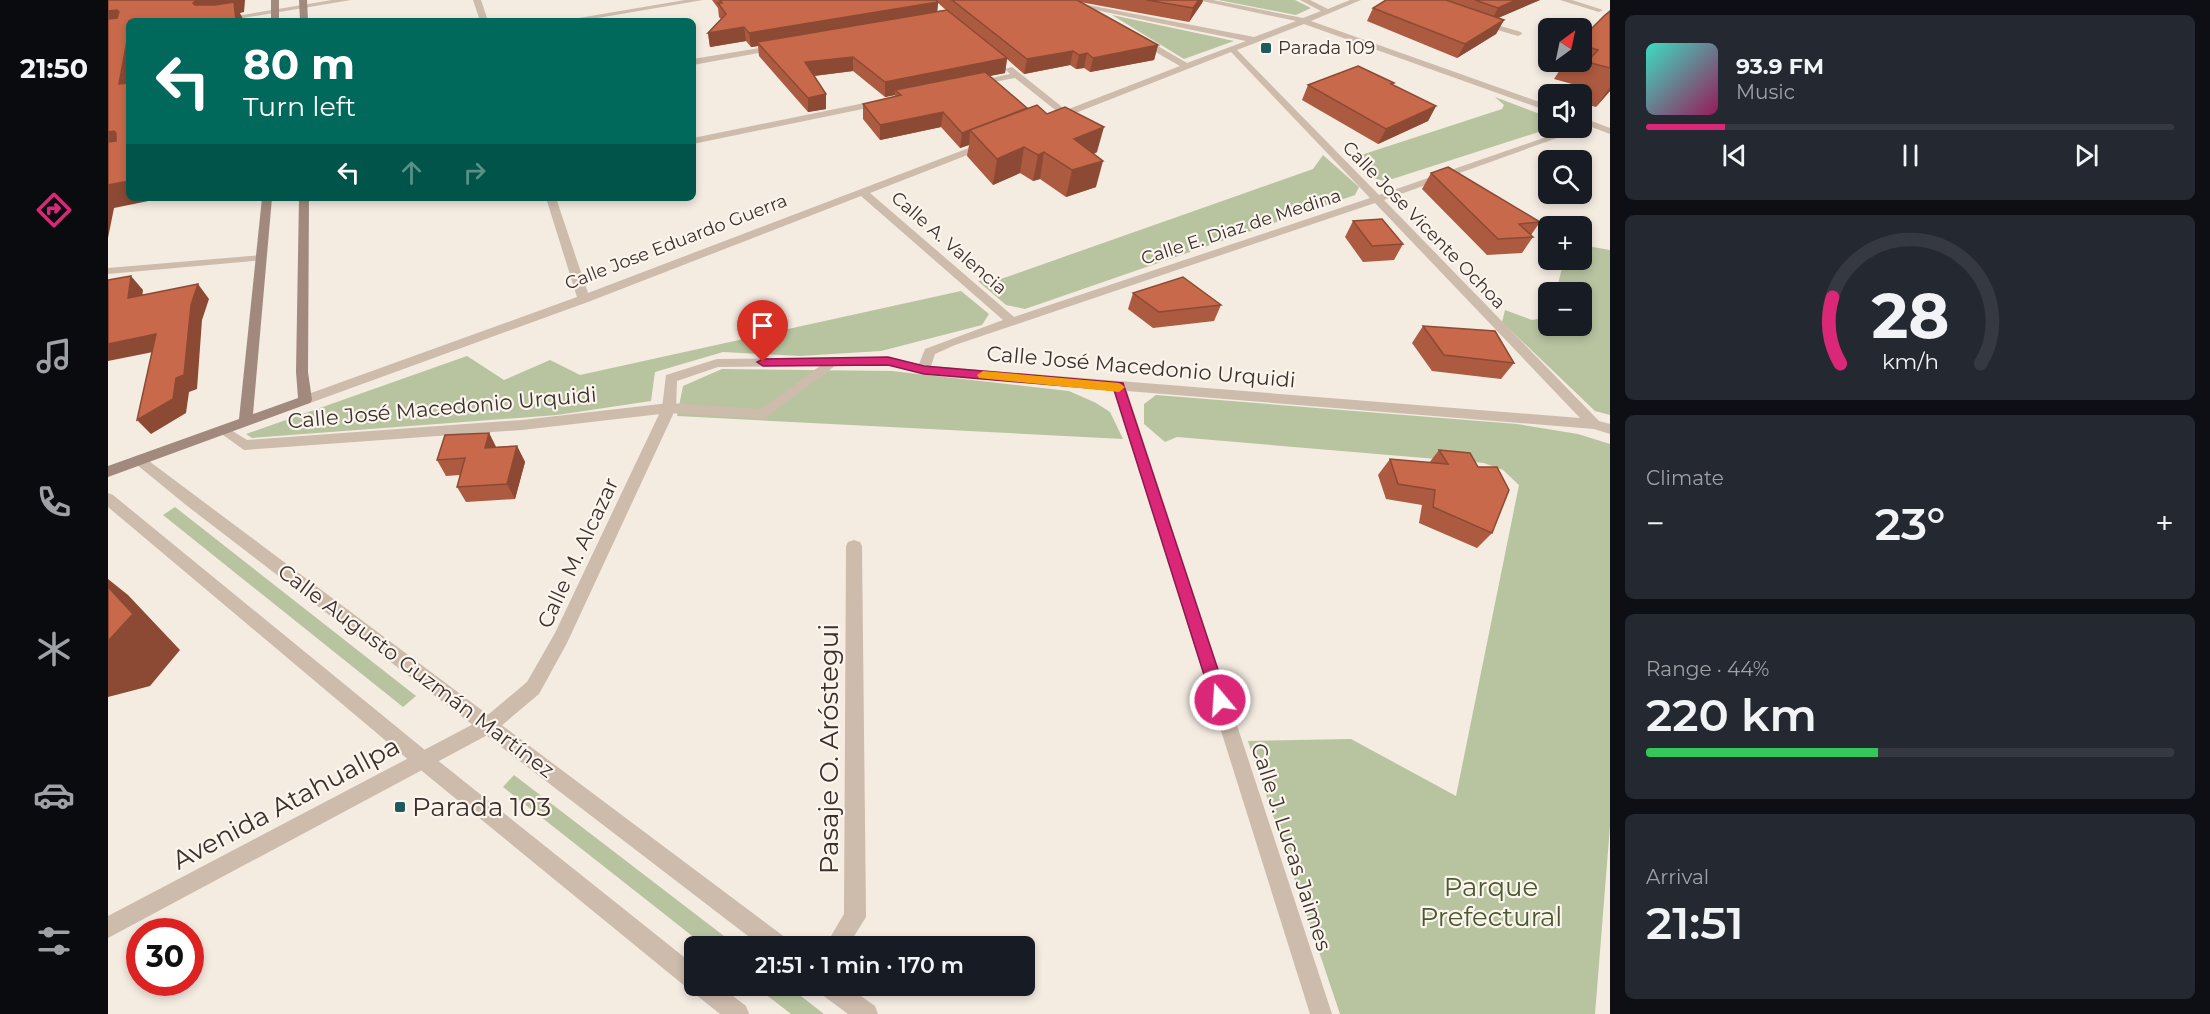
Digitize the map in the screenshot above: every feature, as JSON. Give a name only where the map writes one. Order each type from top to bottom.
[{"type":"main road","points":[[274,0],[275,18]]},
{"type":"main road","points":[[246,421],[267,201]]},
{"type":"main road","points":[[304,201],[302,372],[305,400]]},
{"type":"main road","name":"Calle Jose Eduardo Guerra","points":[[108,472],[305,400]]},
{"type":"street","points":[[232,18],[275,12],[304,3],[347,0]]},
{"type":"street","points":[[477,0],[483,18]]},
{"type":"street","points":[[584,18],[699,0]]},
{"type":"street","points":[[1051,0],[1255,40]]},
{"type":"street","points":[[1201,0],[1290,16],[1538,104]]},
{"type":"street","points":[[1304,0],[1327,11]]},
{"type":"street","points":[[1044,122],[1184,65],[1357,0]]},
{"type":"street","points":[[1564,0],[1599,10]]},
{"type":"street","points":[[1084,6],[1114,24]]},
{"type":"street","points":[[1476,21],[1518,34]]},
{"type":"street","points":[[1134,36],[1184,65]]},
{"type":"street","points":[[696,61],[786,46]]},
{"type":"street","name":"Calle Jose Vicente Ochoa","points":[[1231,48],[1594,424]]},
{"type":"street","points":[[999,61],[1065,114]]},
{"type":"street","points":[[970,85],[1016,75]]},
{"type":"street","points":[[696,140],[889,101]]},
{"type":"street","points":[[1592,127],[1610,130]]},
{"type":"street","name":"Calle E. Diaz de Medina","points":[[924,370],[929,352],[951,342],[1376,200],[1550,138]]},
{"type":"street","name":"Calle Jose Eduardo Guerra","points":[[305,400],[584,299],[991,142]]},
{"type":"street","name":"Calle A. Valencia","points":[[863,192],[1011,321]]},
{"type":"street","points":[[552,201],[584,299]]},
{"type":"street","points":[[108,271],[261,258]]},
{"type":"street","name":"Calle José Macedonio Urquidi","points":[[671,378],[717,363],[888,361],[924,370],[1594,424],[1610,429]]},
{"type":"street","name":"Calle José Macedonio Urquidi","points":[[223,430],[244,445],[522,425],[669,408],[764,414],[831,362]]},
{"type":"street","name":"Calle M. Alcazar","points":[[489,725],[533,688],[561,638],[669,408],[671,378]]},
{"type":"street","name":"Calle J. Lucas Jaimes","points":[[1119,386],[1321,1014]]},
{"type":"street","name":"Calle Augusto Guzmán Martínez","points":[[141,460],[191,501],[765,936]]},
{"type":"street","points":[[108,499],[424,761],[684,971]]},
{"type":"street","name":"Pasaje O. Aróstegui","points":[[843,936],[855,917],[854,546]]},
{"type":"street","name":"Avenida Atahuallpa","points":[[108,927],[489,725]]},
{"type":"street","points":[[716,996],[738,1014]]},
{"type":"street","points":[[843,996],[867,1014]]},
{"type":"green space","points":[[1218,0],[1295,0],[1311,8],[1296,15]]},
{"type":"green space","points":[[1112,15],[1234,41],[1184,59]]},
{"type":"green space","points":[[1495,97],[1538,113],[1538,132],[1386,181],[1372,178],[1352,158],[1502,109],[1504,105]]},
{"type":"green space","points":[[1323,155],[1359,187],[1355,195],[1025,309],[1006,305],[978,281],[1001,279],[1313,169]]},
{"type":"green space","points":[[1592,247],[1610,250],[1610,415],[1595,411],[1502,322],[1505,310],[1532,320],[1538,319],[1538,336],[1592,336],[1592,282],[1558,282],[1562,270],[1592,270]]},
{"type":"green space","points":[[961,291],[989,314],[982,325],[881,351],[800,356],[723,352],[655,372],[651,401],[557,415],[252,438],[246,434],[467,356],[504,380],[550,360],[580,375]]},
{"type":"green space","points":[[722,369],[892,371],[1069,391],[1110,412],[1123,439],[677,416],[683,386]]},
{"type":"green space","name":"Parque Prefectural","points":[[1156,395],[1517,424],[1578,434],[1610,444],[1610,826],[1595,1014],[1340,1014],[1248,741],[1351,739],[1456,796],[1519,485],[1503,470],[1484,463],[1177,437],[1165,442],[1144,424],[1144,404]]},
{"type":"green space","points":[[175,507],[416,696],[403,707],[163,515]]},
{"type":"green space","points":[[514,775],[724,936],[692,936],[503,787]]},
{"type":"green space","points":[[768,996],[801,996],[824,1014],[791,1014]]},
{"type":"building","points":[[108,0],[197,0],[193,3],[195,5],[234,2],[236,18],[126,18],[126,46],[119,84],[126,83],[126,182],[108,185],[108,142],[116,141],[116,133],[108,132],[108,19],[117,18],[119,12],[117,10],[108,11]]},
{"type":"building","points":[[720,0],[936,0],[938,2],[749,33],[744,27],[708,33],[726,14],[718,3],[722,3]]},
{"type":"building","points":[[952,0],[1077,0],[1158,45],[1093,58],[1087,53],[1079,55],[1073,51],[1027,59]]},
{"type":"building","points":[[1147,0],[1199,0],[1193,8]]},
{"type":"building","points":[[1386,0],[1446,0],[1504,20],[1465,44],[1373,8]]},
{"type":"building","points":[[1475,0],[1516,0],[1498,8]]},
{"type":"building","points":[[947,10],[1007,58],[885,82],[853,57],[805,62],[826,94],[808,98],[757,42]]},
{"type":"building","points":[[1610,11],[1610,68],[1592,63],[1592,57],[1598,50],[1592,48],[1592,28]]},
{"type":"building","points":[[1358,66],[1436,106],[1386,129],[1308,85]]},
{"type":"building","points":[[985,72],[1027,108],[962,133],[943,112],[880,125],[863,104],[901,95],[895,90]]},
{"type":"building","points":[[1037,105],[1047,114],[1065,107],[1104,127],[1074,139],[1103,161],[1072,170],[1044,152],[1038,155],[1024,147],[997,159],[970,130]]},
{"type":"building","points":[[1448,167],[1538,221],[1519,224],[1533,237],[1498,239],[1431,173]]},
{"type":"building","points":[[1382,219],[1403,244],[1372,246],[1353,221]]},
{"type":"building","points":[[131,276],[128,298],[198,284],[191,305],[184,375],[176,378],[173,399],[137,420],[156,334],[108,344],[108,280]]},
{"type":"building","points":[[1183,277],[1221,305],[1159,312],[1133,293]]},
{"type":"building","points":[[1423,326],[1495,331],[1514,363],[1444,355]]},
{"type":"building","points":[[489,433],[485,448],[517,446],[507,484],[457,487],[465,458],[437,460],[445,435]]},
{"type":"building","points":[[1439,450],[1470,453],[1478,467],[1497,467],[1509,490],[1492,533],[1433,507],[1435,490],[1398,484],[1390,459],[1448,464]]},
{"type":"building","points":[[108,587],[133,614],[108,641]]},
{"type":"slow traffic","points":[[983,375],[1119,387]]},
{"type":"place","name":"Parada 109","points":[[1266,48]]},
{"type":"place","name":"Parada 103","points":[[400,807]]},
{"type":"route","points":[[763,362],[888,361],[924,370],[1119,386],[1220,700]]}]
